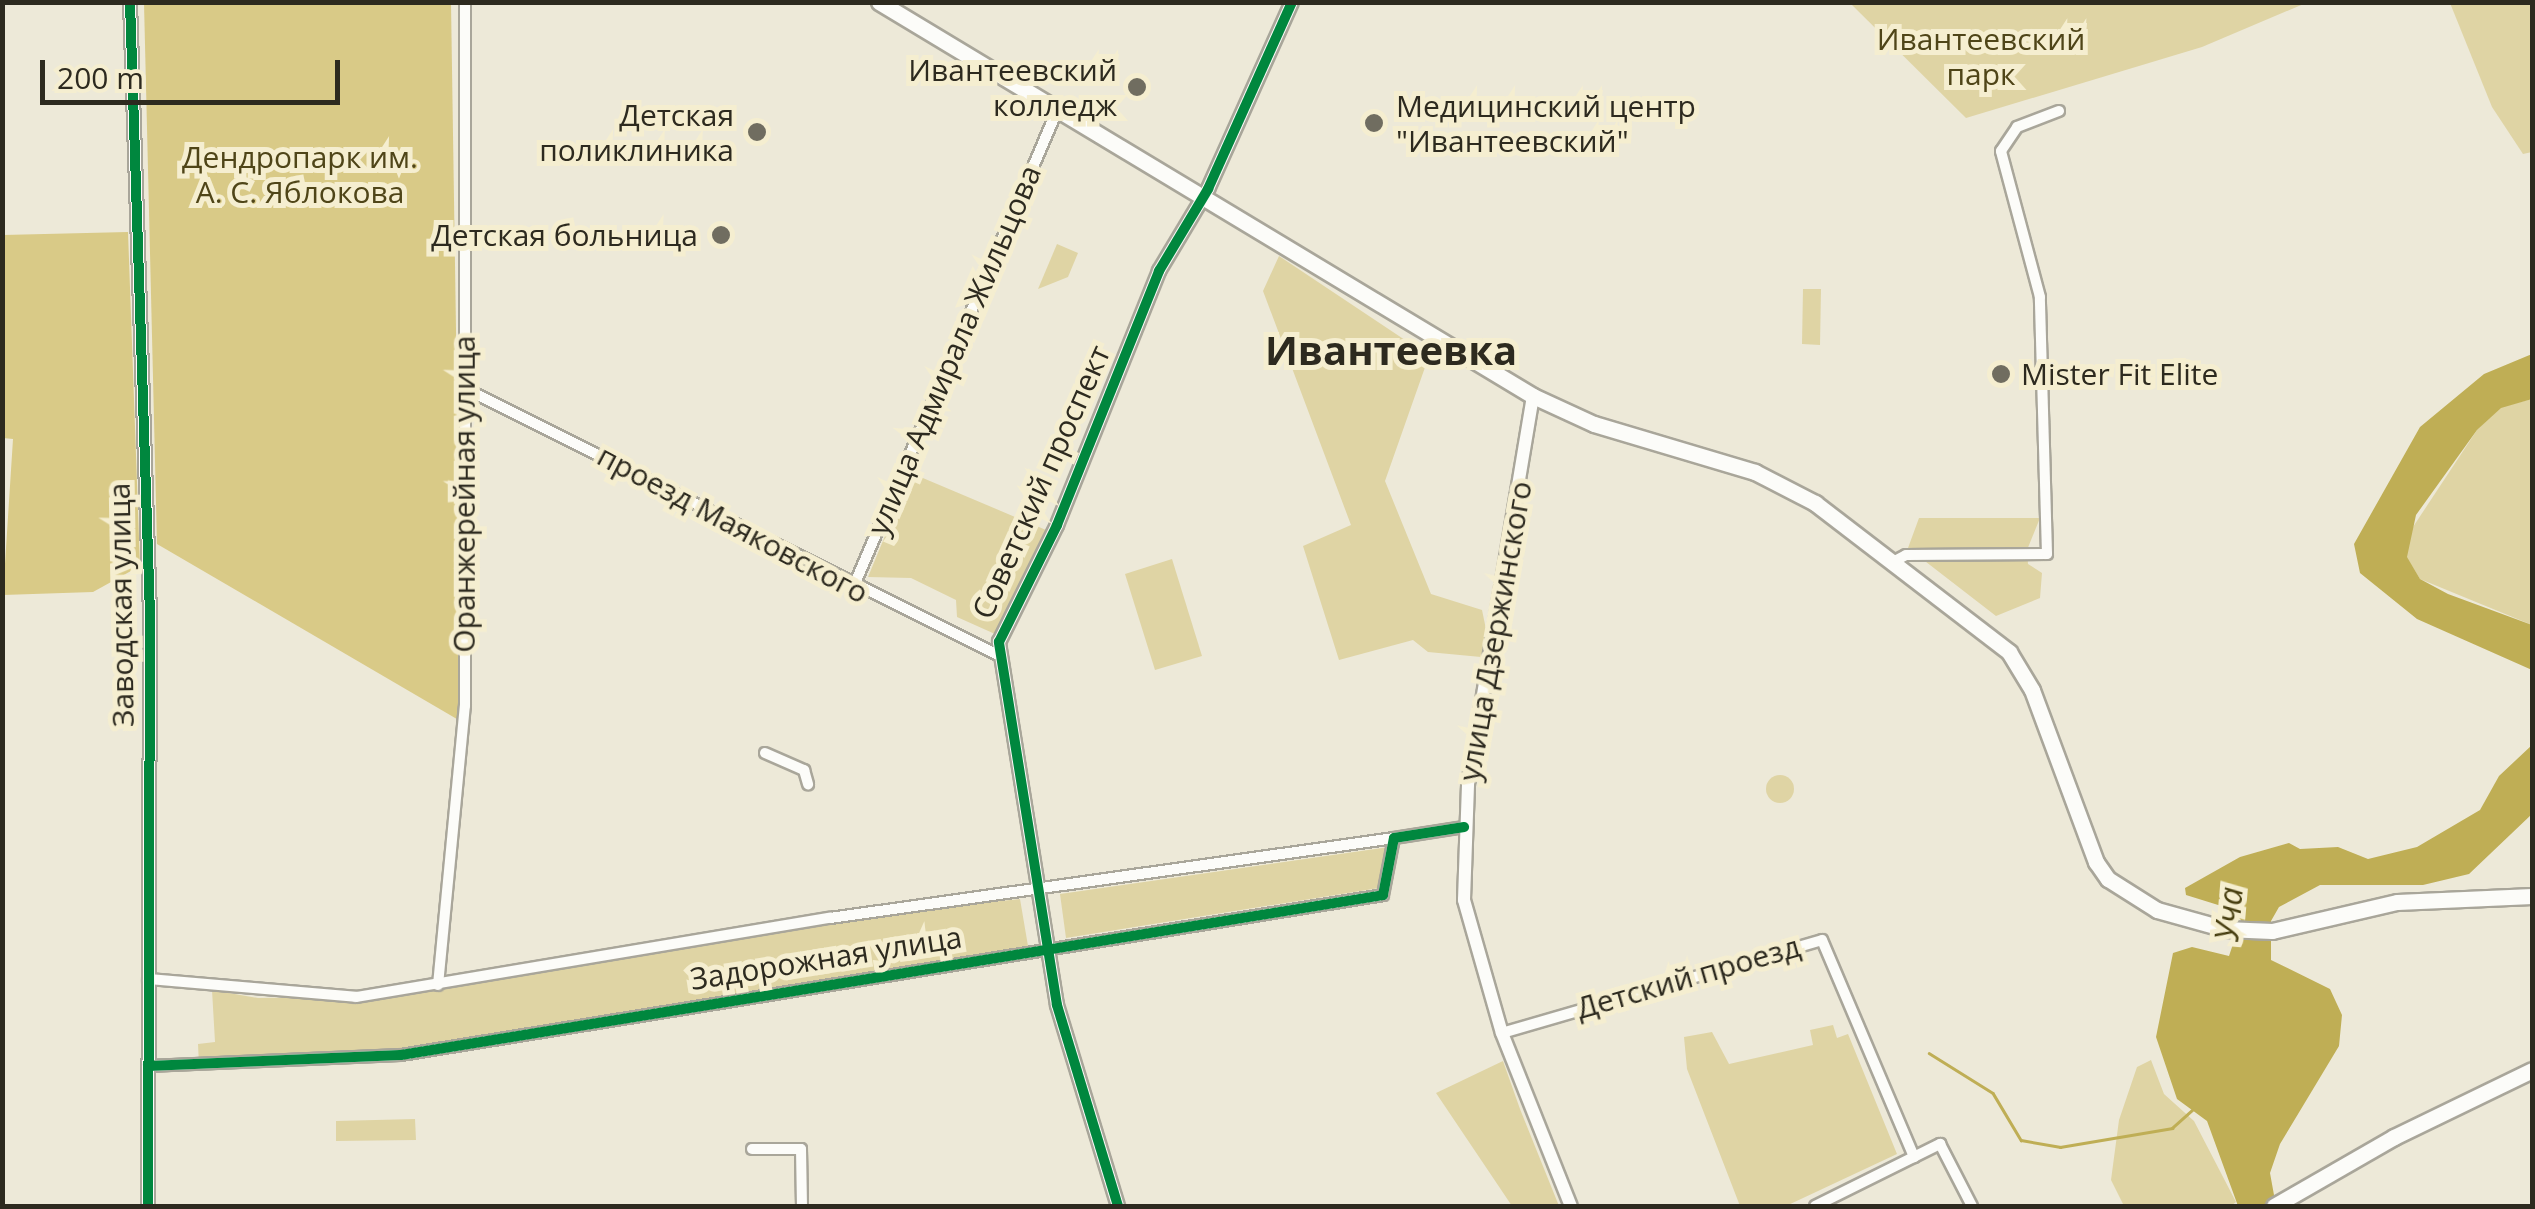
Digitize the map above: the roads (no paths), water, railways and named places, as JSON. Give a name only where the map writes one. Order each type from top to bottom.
[{"type":"main road","points":[[879,2],[1199,201],[1533,396],[1594,424],[1781,482],[1995,639],[2022,668],[2108,879],[2157,910],[2225,930],[2272,931],[2397,902],[2532,896]]},
{"type":"main road","points":[[2274,1206],[2532,1070]]},
{"type":"street","name":"Заводская улица","points":[[130,2],[150,615],[148,1206]]},
{"type":"street","name":"Оранжерейная улица","points":[[438,985],[464,728],[468,390],[465,2]]},
{"type":"street","name":"Советский проспект","points":[[1118,1206],[1060,1017],[998,656],[999,642],[1057,525],[1159,271],[1199,201],[1292,2]]},
{"type":"street","points":[[1893,562],[1906,555],[2047,554],[2040,297],[2001,151],[2017,127],[2059,110]]},
{"type":"street","name":"улица Адмирала Жильцова","points":[[853,588],[1056,113]]},
{"type":"street","name":"проезд Маяковского","points":[[468,390],[853,588],[998,656]]},
{"type":"street","name":"улица Дзержинского","points":[[1533,396],[1464,827],[1465,916],[1502,1033],[1570,1206]]},
{"type":"street","points":[[765,753],[804,770],[808,784]]},
{"type":"street","name":"Задорожная улица","points":[[148,979],[315,998],[438,985],[830,918],[1464,827]]},
{"type":"street","name":"Задорожная улица","points":[[148,1066],[400,1055],[1382,895],[1394,838]]},
{"type":"street","name":"Детский проезд","points":[[1502,1033],[1822,940],[1914,1156]]},
{"type":"street","points":[[1815,1206],[1940,1144],[1972,1206]]},
{"type":"street","points":[[752,1149],[801,1149],[802,1206]]},
{"type":"waterway","points":[[1929,1053],[1993,1093],[2021,1140],[2060,1147],[2172,1128],[2192,1110]]},
{"type":"place","name":"Ивантеевский колледж","points":[[1137,87]]},
{"type":"place","name":"Медицинский центр \"Ивантеевский\"","points":[[1374,123]]},
{"type":"place","name":"Детская поликлиника","points":[[757,132]]},
{"type":"place","name":"Детская больница","points":[[721,235]]},
{"type":"place","name":"Mister Fit Elite","points":[[2001,374]]},
{"type":"district","name":"Ивантеевка","points":[[1391,350]]},
{"type":"park label","name":"Ивантеевский парк","points":[[1981,56]]},
{"type":"park label","name":"Дендропарк им. А. С. Яблокова","points":[[300,174]]},
{"type":"water label","name":"Уча","points":[[2229,914]]}]
